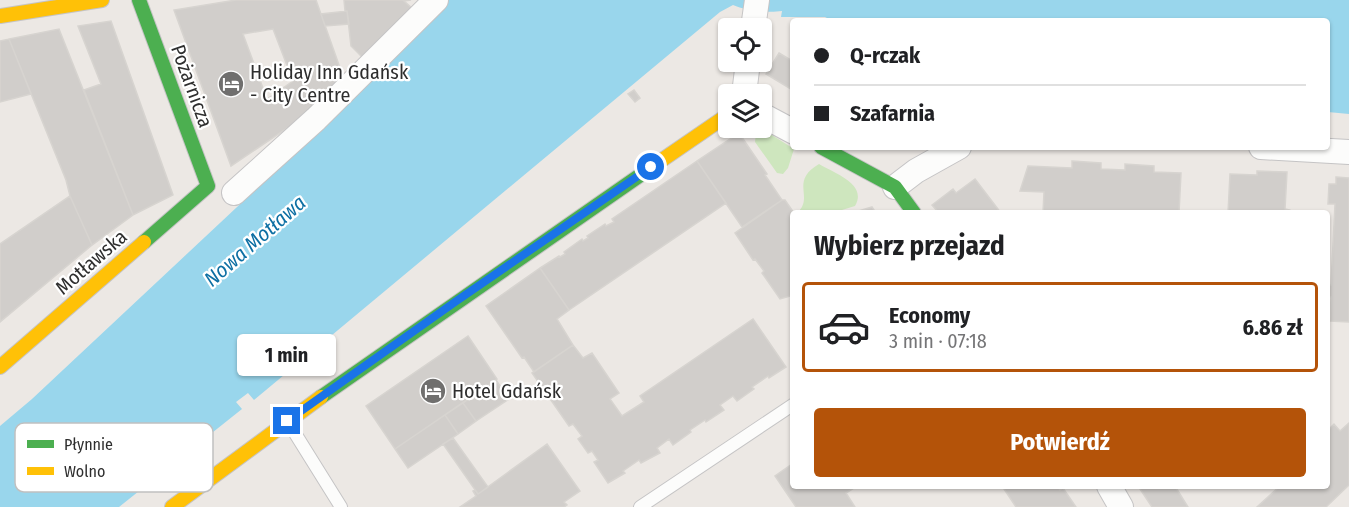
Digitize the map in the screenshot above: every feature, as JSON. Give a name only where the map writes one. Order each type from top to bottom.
[{"type":"street","points":[[0,16],[102,0]]},
{"type":"street","name":"Pożarnicza","points":[[139,0],[208,186]]},
{"type":"street","points":[[234,193],[316,119],[436,0]]},
{"type":"street","points":[[772,120],[790,130]]},
{"type":"street","points":[[213,476],[455,302],[718,122]]},
{"type":"street","points":[[827,150],[895,187],[912,210]]},
{"type":"street","points":[[895,187],[916,171],[954,150]]},
{"type":"street","points":[[1314,150],[1349,152]]},
{"type":"street","name":"Motławska","points":[[0,367],[208,186]]},
{"type":"street","points":[[1111,489],[1121,507]]},
{"type":"street","points":[[172,507],[192,492]]},
{"type":"lane","points":[[640,507],[790,407]]},
{"type":"lane","points":[[287,421],[341,507]]},
{"type":"green space","points":[[772,135],[790,146],[790,150],[794,150],[788,168],[783,174],[777,173],[755,142],[755,138],[772,138]]},
{"type":"green space","points":[[819,164],[848,180],[857,191],[858,198],[855,206],[842,210],[800,210],[804,200],[804,182],[810,170]]},
{"type":"water","name":"Nowa Motława","points":[[446,0],[1349,0],[1349,114],[1330,112],[1330,18],[781,17],[782,11],[757,11],[733,5],[720,12],[254,400],[248,393],[236,402],[242,409],[213,432],[213,423],[15,423],[15,492],[138,492],[119,507],[0,507],[0,426],[32,399],[362,90],[442,11]]},
{"type":"building","name":"Holiday Inn Gdańsk - City Centre","points":[[236,0],[316,0],[344,79],[311,112],[231,166],[174,10]],"holes":[[[273,29],[293,81],[267,99],[243,34]]]},
{"type":"building","name":"Holiday Inn Gdańsk - City Centre","points":[[344,0],[411,0],[404,1],[413,9],[363,58],[351,46]]},
{"type":"building","points":[[347,11],[349,24],[325,26],[321,14]]},
{"type":"building","points":[[111,21],[173,195],[133,215],[84,90],[101,84],[78,26]]},
{"type":"building","points":[[59,29],[133,215],[92,245],[70,196],[66,180],[9,39]]},
{"type":"building","points":[[9,39],[31,94],[0,102],[0,41]]},
{"type":"building","points":[[779,53],[790,60],[790,89],[766,74],[772,72],[772,64]]},
{"type":"building","points":[[634,90],[640,98],[635,102],[628,94]]},
{"type":"building","points":[[732,138],[742,138],[782,200],[742,227],[697,161]]},
{"type":"building","points":[[697,161],[726,203],[569,310],[540,268],[565,254],[564,252],[582,239],[583,241],[588,238],[587,236],[605,224],[606,226],[614,222],[612,219]]},
{"type":"building","points":[[1072,161],[1101,163],[1101,169],[1125,170],[1125,164],[1154,166],[1154,172],[1181,173],[1179,210],[1043,210],[1044,192],[1020,191],[1028,166],[1072,168]]},
{"type":"building","points":[[1257,171],[1287,172],[1285,209],[1290,210],[1228,210],[1230,174],[1257,175]]},
{"type":"building","points":[[1336,177],[1349,178],[1349,322],[1330,321],[1335,204],[1328,204],[1329,184],[1336,184]]},
{"type":"building","points":[[975,179],[999,210],[936,210],[932,205],[953,189],[956,193]]},
{"type":"building","points":[[70,196],[92,245],[0,322],[0,244]]},
{"type":"building","points":[[785,200],[792,210],[790,210],[790,296],[780,299],[762,273],[764,271],[755,259],[753,260],[735,233]]},
{"type":"building","points":[[540,268],[569,310],[557,319],[573,345],[534,372],[486,306]]},
{"type":"building","points":[[753,319],[786,367],[752,387],[754,389],[737,401],[733,396],[720,405],[724,410],[690,430],[691,432],[673,445],[669,439],[657,448],[660,453],[641,463],[639,460],[623,471],[625,473],[608,483],[594,462],[598,460],[592,451],[588,453],[578,439],[582,436],[573,424],[569,426],[532,373],[573,345],[583,358],[592,353],[619,393],[610,399],[622,416],[644,402],[640,396]]},
{"type":"building","name":"Hotel Gdańsk","points":[[468,336],[497,379],[395,449],[366,406]]},
{"type":"building","points":[[496,380],[509,399],[476,421],[463,403]]},
{"type":"building","points":[[463,403],[476,421],[458,434],[445,415]]},
{"type":"building","points":[[445,415],[458,434],[408,468],[395,449]]},
{"type":"building","points":[[1349,423],[1349,485],[1326,507],[1257,507],[1277,489],[1330,489],[1330,428],[1334,424],[1340,431]]},
{"type":"building","points":[[453,438],[488,487],[478,494],[443,444]]},
{"type":"building","points":[[547,444],[580,491],[564,502],[567,505],[564,507],[460,507],[476,496],[473,491],[475,490],[478,494]]},
{"type":"building","points":[[790,465],[790,489],[852,489],[846,493],[855,507],[796,507],[775,476]]},
{"type":"building","points":[[1004,489],[1064,489],[1076,507],[1016,507]]},
{"type":"building","points":[[1140,489],[1177,489],[1188,507],[1152,507]]},
{"type":"traffic: fast","points":[[139,0],[208,186],[144,242]]},
{"type":"traffic: fast","points":[[827,150],[895,187],[912,210]]},
{"type":"traffic: fast","points":[[321,397],[662,160]]},
{"type":"traffic: slow","points":[[0,16],[102,0]]},
{"type":"traffic: slow","points":[[662,160],[718,122]]},
{"type":"traffic: slow","points":[[0,367],[144,242]]},
{"type":"traffic: slow","points":[[213,477],[321,397]]},
{"type":"traffic: slow","points":[[172,507],[192,492]]},
{"type":"place","name":"Holiday Inn Gdańsk - City Centre","points":[[231,84]]},
{"type":"place","name":"Hotel Gdańsk","points":[[433,391]]},
{"type":"route","points":[[287,421],[651,167]]}]
